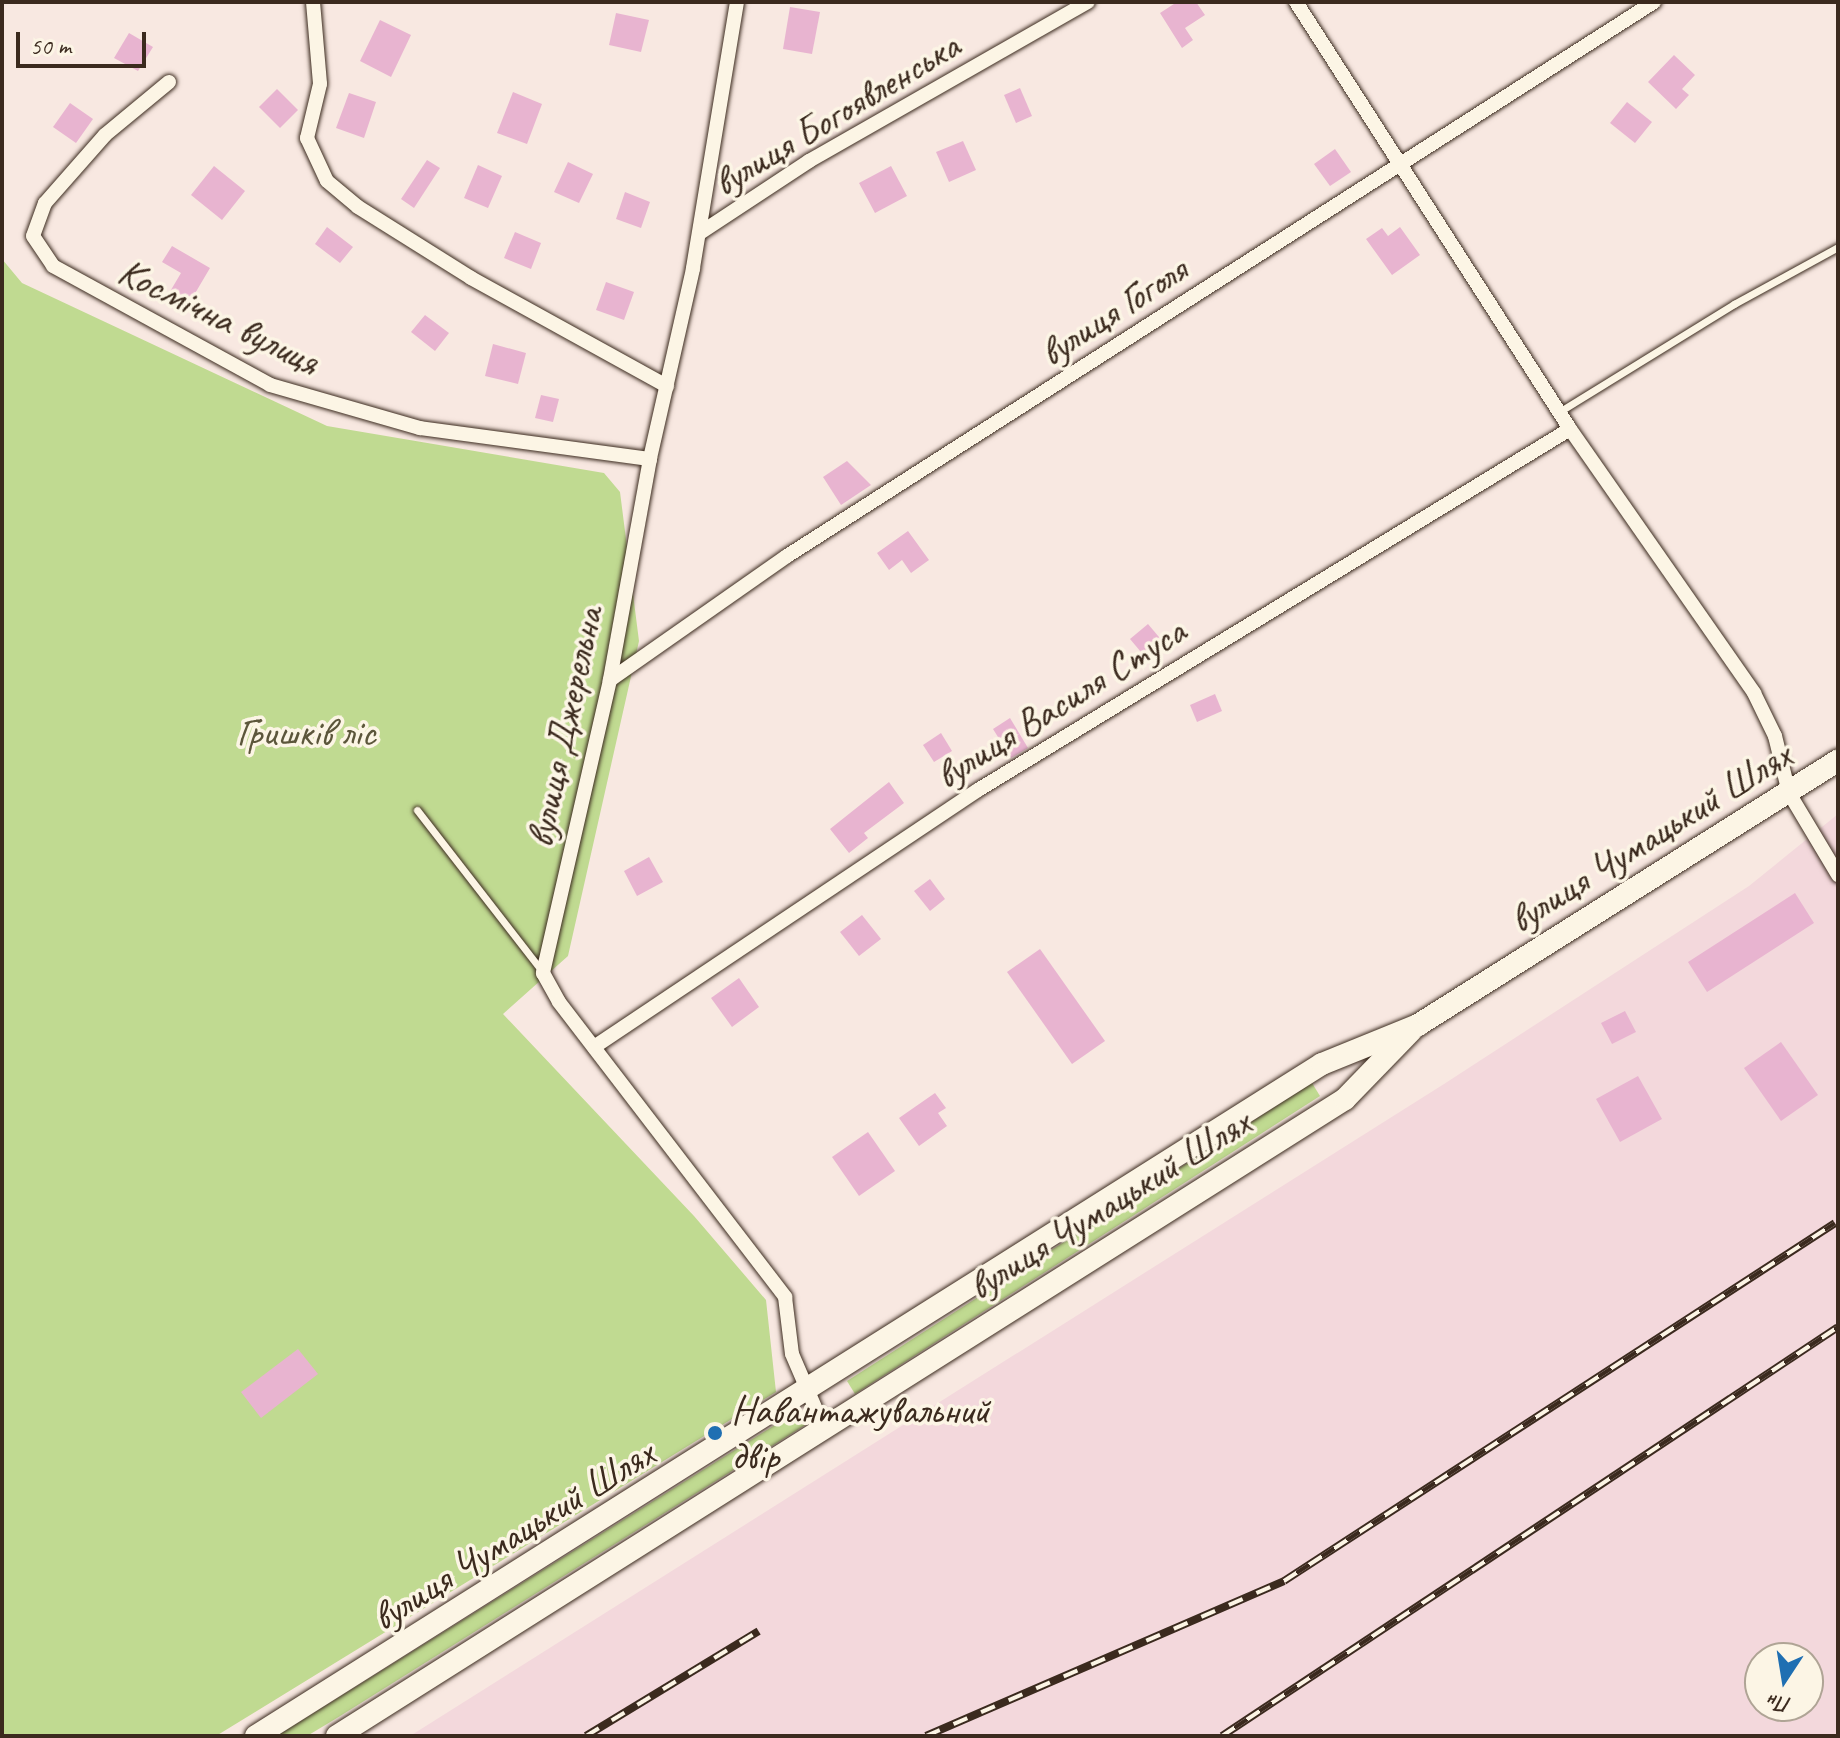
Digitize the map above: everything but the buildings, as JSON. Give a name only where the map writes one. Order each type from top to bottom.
[{"type":"main road","name":"вулиця Чумацький Шлях","points":[[256,1736],[1322,1064],[1418,1025],[1838,760]]},
{"type":"main road","name":"вулиця Чумацький Шлях","points":[[337,1736],[823,1426],[1345,1099],[1418,1025]]},
{"type":"street","points":[[313,2],[320,84],[307,138],[327,181],[358,207],[471,278],[667,386]]},
{"type":"street","name":"вулиця Джерельна","points":[[543,973],[610,680],[650,459],[700,233],[737,2]]},
{"type":"street","name":"вулиця Богоявленська","points":[[700,233],[809,161],[1088,2]]},
{"type":"street","points":[[1296,2],[1570,429],[1754,693],[1775,736],[1789,793],[1838,875]]},
{"type":"street","name":"вулиця Гоголя","points":[[610,680],[787,556],[1654,2]]},
{"type":"street","name":"Космічна вулиця","points":[[169,82],[105,135],[45,203],[33,236],[53,266],[270,385],[420,428],[650,459]]},
{"type":"street","name":"вулиця Василя Стуса","points":[[594,1047],[978,790],[1570,429]]},
{"type":"street","points":[[543,973],[594,1047],[785,1297],[792,1354],[823,1426]]},
{"type":"lane","points":[[1559,412],[1734,304],[1838,247]]},
{"type":"lane","points":[[417,810],[543,973]]},
{"type":"shaded area","points":[[1838,814],[1838,1736],[410,1736],[1444,1084],[1749,886]]},
{"type":"green space","name":"Гришків ліс","points":[[2,259],[22,283],[327,426],[604,473],[620,492],[639,641],[568,956],[503,1014],[694,1216],[766,1300],[776,1392],[216,1736],[2,1736]]},
{"type":"green space","points":[[1312,1083],[1320,1096],[855,1394],[847,1381]]},
{"type":"green space","points":[[799,1410],[807,1424],[337,1718],[307,1736],[277,1736]]},
{"type":"railway","points":[[926,1736],[1284,1581],[1835,1223]]},
{"type":"railway","points":[[1222,1736],[1838,1327]]},
{"type":"railway","points":[[586,1736],[759,1631]]},
{"type":"place","name":"Навантажувальний двір","points":[[715,1433]]}]
